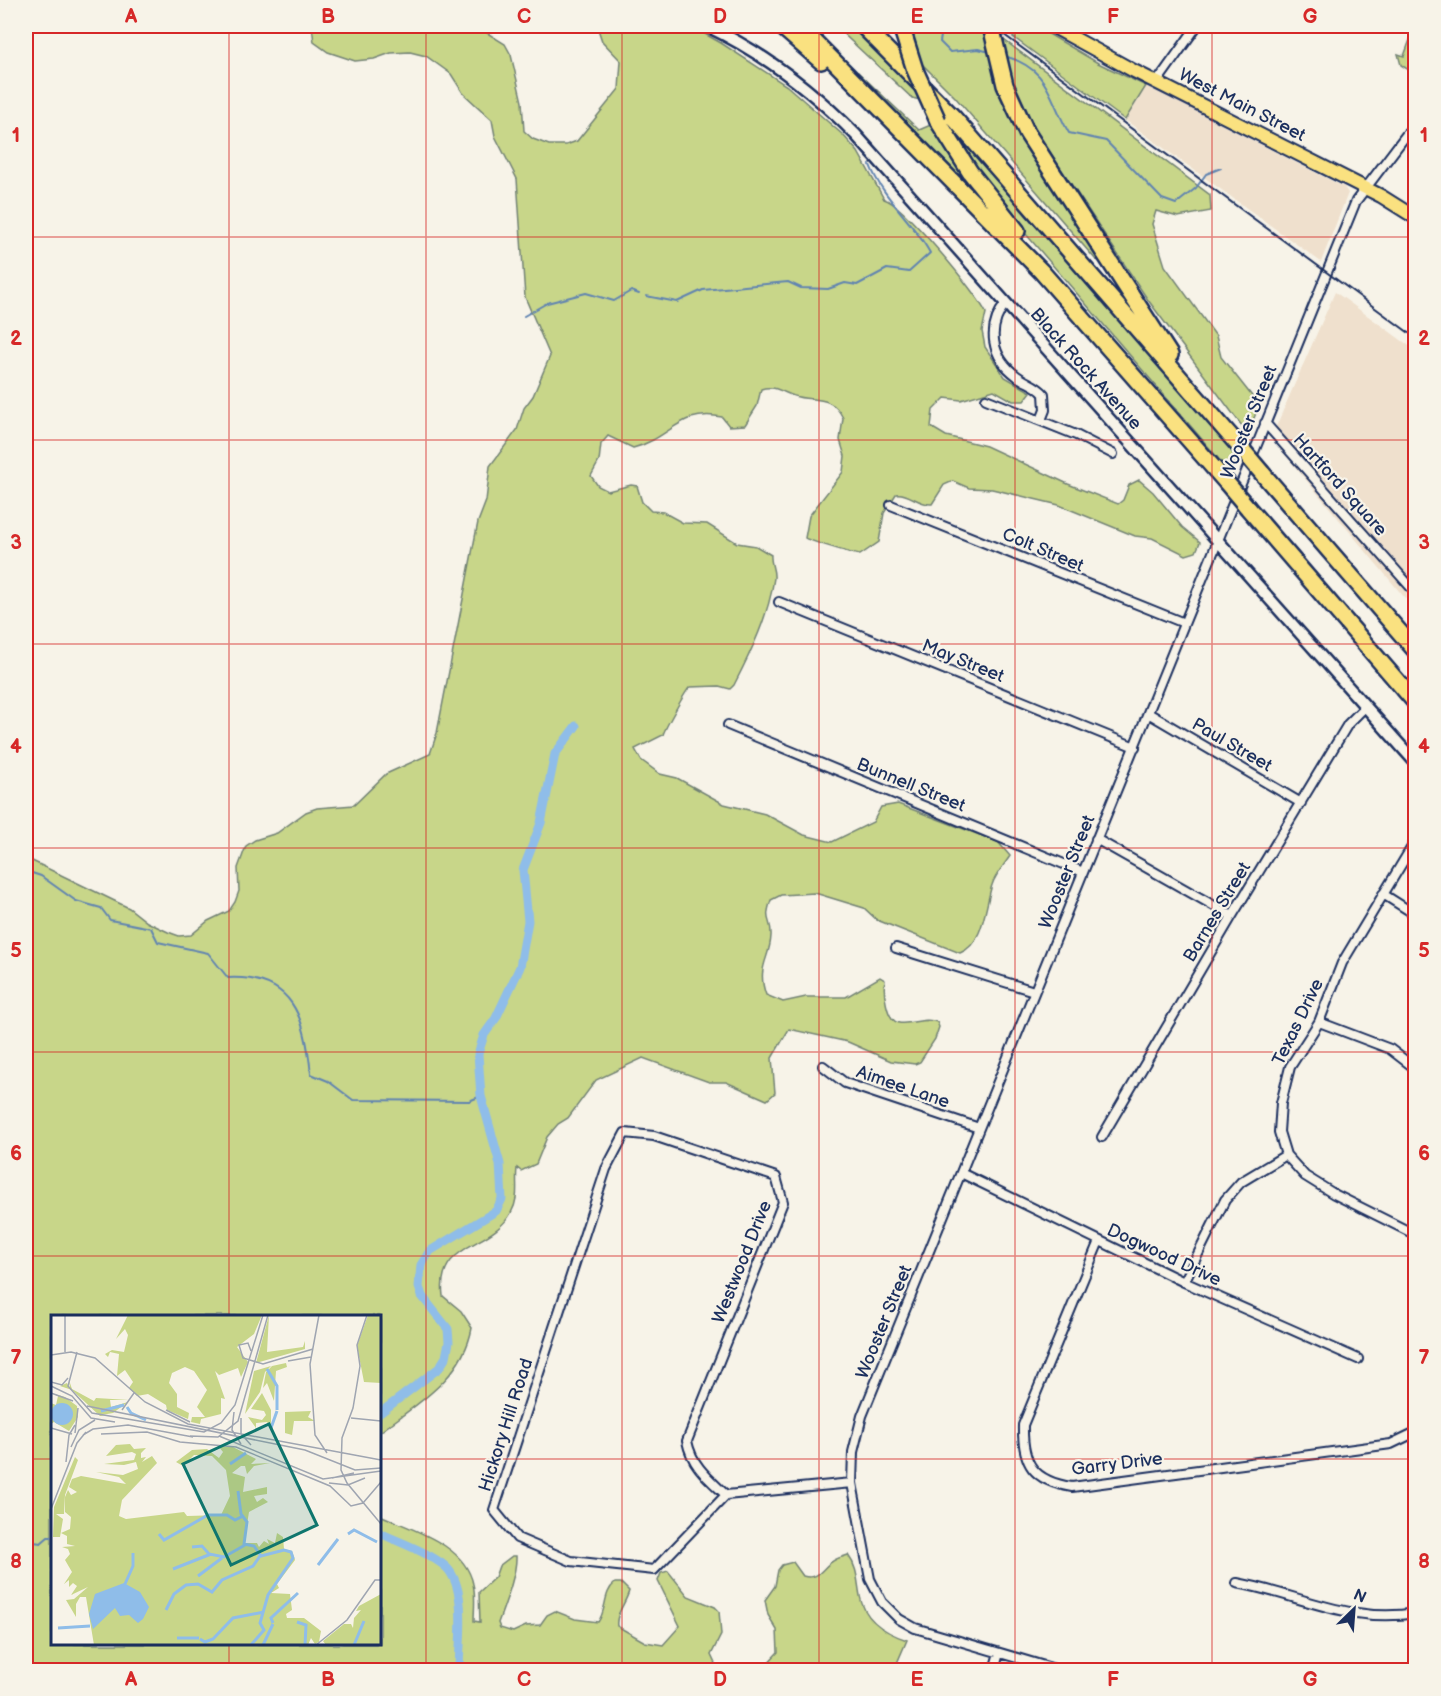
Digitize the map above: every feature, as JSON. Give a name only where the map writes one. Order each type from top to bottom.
[{"type":"highway","points":[[780,26],[896,131],[935,162]]},
{"type":"highway","points":[[799,26],[1048,278],[1416,703]]},
{"type":"highway","points":[[863,26],[953,117],[1416,651]]},
{"type":"highway","points":[[901,26],[917,76],[938,121],[983,190],[1115,345],[1140,382]]},
{"type":"highway","points":[[991,26],[1005,85],[1019,119],[1038,153],[1165,348],[1213,416]]},
{"type":"main road","name":"West Main Street","points":[[1052,26],[1364,187],[1416,218]]},
{"type":"street","name":"Black Rock Avenue","points":[[707,26],[781,69],[832,110],[1416,763]]},
{"type":"street","points":[[1157,82],[1197,26]]},
{"type":"street","name":"Wooster Street","points":[[999,1653],[907,1624],[889,1610],[870,1579],[852,1483],[853,1452],[862,1416],[1352,210],[1364,187],[1375,177],[1416,122]]},
{"type":"street","points":[[1006,303],[994,321],[992,330],[995,347],[1008,369],[1044,394],[1045,410],[1041,420]]},
{"type":"street","points":[[986,399],[1041,420],[1113,454]]},
{"type":"street","name":"Hartford Square","points":[[1265,423],[1416,593]]},
{"type":"street","name":"Colt Street","points":[[891,505],[1184,623]]},
{"type":"street","name":"May Street","points":[[779,602],[1135,747]]},
{"type":"street","name":"Barnes Street","points":[[1102,1137],[1232,915],[1348,724],[1365,706]]},
{"type":"street","name":"Paul Street","points":[[1148,713],[1301,803]]},
{"type":"street","name":"Bunnell Street","points":[[728,725],[1083,872]]},
{"type":"street","points":[[1096,839],[1232,915]]},
{"type":"street","name":"Texas Drive","points":[[1286,1155],[1279,1131],[1281,1103],[1290,1067],[1319,1022],[1342,963],[1416,840]]},
{"type":"street","points":[[1383,894],[1416,915]]},
{"type":"street","points":[[896,948],[1034,991]]},
{"type":"street","points":[[1319,1022],[1390,1049],[1416,1069]]},
{"type":"street","name":"Aimee Lane","points":[[823,1066],[845,1083],[979,1128]]},
{"type":"street","name":"Hickory Hill Road","points":[[625,1133],[606,1169],[494,1510],[518,1538],[571,1561],[654,1570],[726,1495]]},
{"type":"street","name":"Westwood Drive","points":[[625,1133],[654,1136],[776,1177],[783,1202],[687,1441],[690,1456],[701,1472],[726,1495]]},
{"type":"street","points":[[1184,1282],[1225,1200],[1241,1182],[1286,1155],[1305,1176],[1334,1194],[1416,1235]]},
{"type":"street","name":"Dogwood Drive","points":[[961,1173],[1184,1282],[1358,1359]]},
{"type":"street","name":"Garry Drive","points":[[1099,1241],[1023,1425],[1022,1446],[1032,1468],[1050,1484],[1072,1487],[1391,1444],[1416,1432]]},
{"type":"street","points":[[726,1495],[852,1483]]},
{"type":"street","points":[[1237,1583],[1329,1610],[1384,1616],[1416,1613]]},
{"type":"street","points":[[994,1671],[999,1653],[1058,1671]]},
{"type":"shaded area","points":[[1146,86],[1344,187],[1348,193],[1321,262],[1125,120]]},
{"type":"shaded area","points":[[1335,292],[1415,350],[1415,610],[1271,438]]},
{"type":"green space","points":[[312,26],[476,26],[505,44],[511,55],[522,102],[524,131],[533,139],[549,145],[566,145],[577,141],[619,89],[621,61],[602,41],[597,26],[681,26],[696,29],[721,43],[787,86],[843,135],[858,152],[884,199],[893,204],[922,232],[955,269],[980,303],[986,313],[982,331],[985,347],[1005,377],[1031,392],[1024,401],[1013,401],[994,390],[961,400],[945,398],[933,410],[931,427],[946,436],[986,446],[1068,484],[1118,504],[1123,500],[1129,485],[1139,480],[1153,492],[1182,527],[1200,542],[1196,552],[1186,555],[1152,538],[1135,536],[1059,505],[992,489],[969,488],[953,481],[944,485],[932,504],[896,494],[884,513],[879,542],[860,555],[813,541],[805,538],[809,516],[843,472],[845,456],[840,440],[843,418],[839,410],[828,402],[801,398],[774,388],[761,389],[757,406],[745,425],[729,426],[722,417],[708,415],[696,417],[685,420],[657,438],[633,448],[608,436],[601,444],[599,461],[591,476],[598,486],[608,491],[631,485],[637,486],[642,502],[651,511],[663,512],[683,523],[707,524],[737,543],[756,546],[771,555],[774,575],[772,592],[764,619],[734,685],[730,689],[719,686],[690,687],[663,735],[635,749],[641,760],[660,774],[677,778],[724,804],[765,814],[804,835],[832,842],[873,822],[881,807],[898,804],[998,842],[1010,856],[993,881],[979,933],[974,942],[960,953],[877,920],[864,908],[815,893],[781,895],[771,900],[768,917],[771,936],[762,977],[766,995],[783,1002],[806,997],[846,997],[880,977],[885,980],[886,1005],[891,1017],[899,1023],[927,1020],[937,1022],[939,1027],[935,1039],[920,1062],[915,1064],[891,1061],[848,1042],[789,1029],[772,1058],[775,1093],[767,1100],[726,1082],[709,1082],[643,1058],[596,1080],[568,1118],[558,1124],[547,1137],[536,1164],[521,1171],[517,1168],[514,1207],[502,1225],[456,1256],[448,1265],[443,1278],[443,1296],[461,1311],[472,1328],[467,1346],[459,1361],[437,1388],[381,1431],[381,1315],[51,1315],[51,1645],[381,1645],[381,1515],[436,1540],[460,1558],[473,1584],[474,1621],[480,1622],[479,1592],[495,1577],[499,1566],[512,1556],[516,1556],[512,1581],[498,1623],[500,1628],[513,1632],[526,1626],[540,1625],[547,1615],[555,1611],[575,1619],[598,1622],[611,1587],[615,1583],[621,1583],[629,1591],[618,1617],[617,1626],[645,1642],[663,1645],[680,1626],[658,1581],[661,1573],[668,1571],[688,1596],[715,1607],[719,1611],[721,1635],[711,1655],[718,1670],[26,1670],[26,858],[129,908],[147,922],[168,932],[179,936],[191,935],[208,921],[229,911],[235,902],[239,891],[238,868],[246,846],[255,840],[277,833],[306,812],[317,808],[354,805],[386,774],[430,754],[437,733],[478,522],[486,501],[490,466],[517,430],[524,408],[533,396],[550,356],[525,297],[517,179],[495,136],[492,120],[463,93],[451,74],[426,56],[410,52],[391,53],[374,59],[355,61],[328,52],[314,42]]},
{"type":"green space","points":[[835,26],[854,26],[911,80],[920,100],[912,98]]},
{"type":"green space","points":[[906,26],[985,26],[991,54],[1100,261],[1096,260],[955,97],[915,57]]},
{"type":"green space","points":[[998,26],[1035,26],[1098,63],[1146,86],[1125,120]]},
{"type":"green space","points":[[1409,26],[1415,26],[1415,74],[1401,65],[1398,54],[1404,56],[1414,29]]},
{"type":"green space","points":[[1000,37],[1210,195],[1211,211],[1178,217],[1156,211],[1152,224],[1165,266],[1216,336],[1221,357],[1259,405],[1248,434],[1148,300],[1034,128],[1012,82]]},
{"type":"green space","points":[[858,72],[919,130],[933,124],[970,187],[856,73]]},
{"type":"green space","points":[[943,119],[947,119],[1237,455],[1230,472],[1007,212],[977,173]]},
{"type":"green space","points":[[848,1555],[855,1570],[862,1604],[866,1612],[871,1619],[891,1634],[907,1640],[894,1670],[761,1670],[778,1652],[777,1630],[768,1615],[765,1600],[775,1586],[778,1570],[782,1565],[793,1562],[803,1576],[813,1577],[835,1560]]},
{"type":"waterway","points":[[938,26],[942,30],[940,42],[950,52],[978,49],[990,52]]},
{"type":"waterway","points":[[1004,56],[1019,61],[1040,77],[1069,133],[1106,141],[1162,199],[1176,204],[1196,188],[1206,174],[1221,168]]},
{"type":"waterway","points":[[646,296],[677,302],[703,290],[788,282],[801,288],[828,289],[845,283],[857,285],[887,269],[909,272],[930,253],[882,189],[870,165]]},
{"type":"waterway","points":[[524,316],[547,303],[586,293],[614,301],[631,291],[639,294]]},
{"type":"waterway","points":[[381,1412],[439,1368],[446,1357],[449,1342],[448,1329],[422,1296],[419,1287],[421,1265],[430,1251],[496,1211],[502,1199],[500,1164],[481,1096],[478,1054],[484,1035],[496,1018],[520,967],[528,921],[523,870],[541,823],[555,754],[576,726]]},
{"type":"waterway","points":[[26,871],[41,876],[76,901],[101,908],[110,920],[151,928],[158,942],[208,953],[228,978],[250,979],[268,984],[282,992],[300,1018],[311,1074],[328,1081],[353,1100],[469,1101],[481,1096]]},
{"type":"waterway","points":[[381,1533],[431,1557],[446,1567],[453,1576],[460,1601],[461,1616],[459,1670]]},
{"type":"waterway","points":[[26,1541],[41,1543],[51,1537]]},
{"type":"railway","points":[[992,26],[1416,338]]}]
